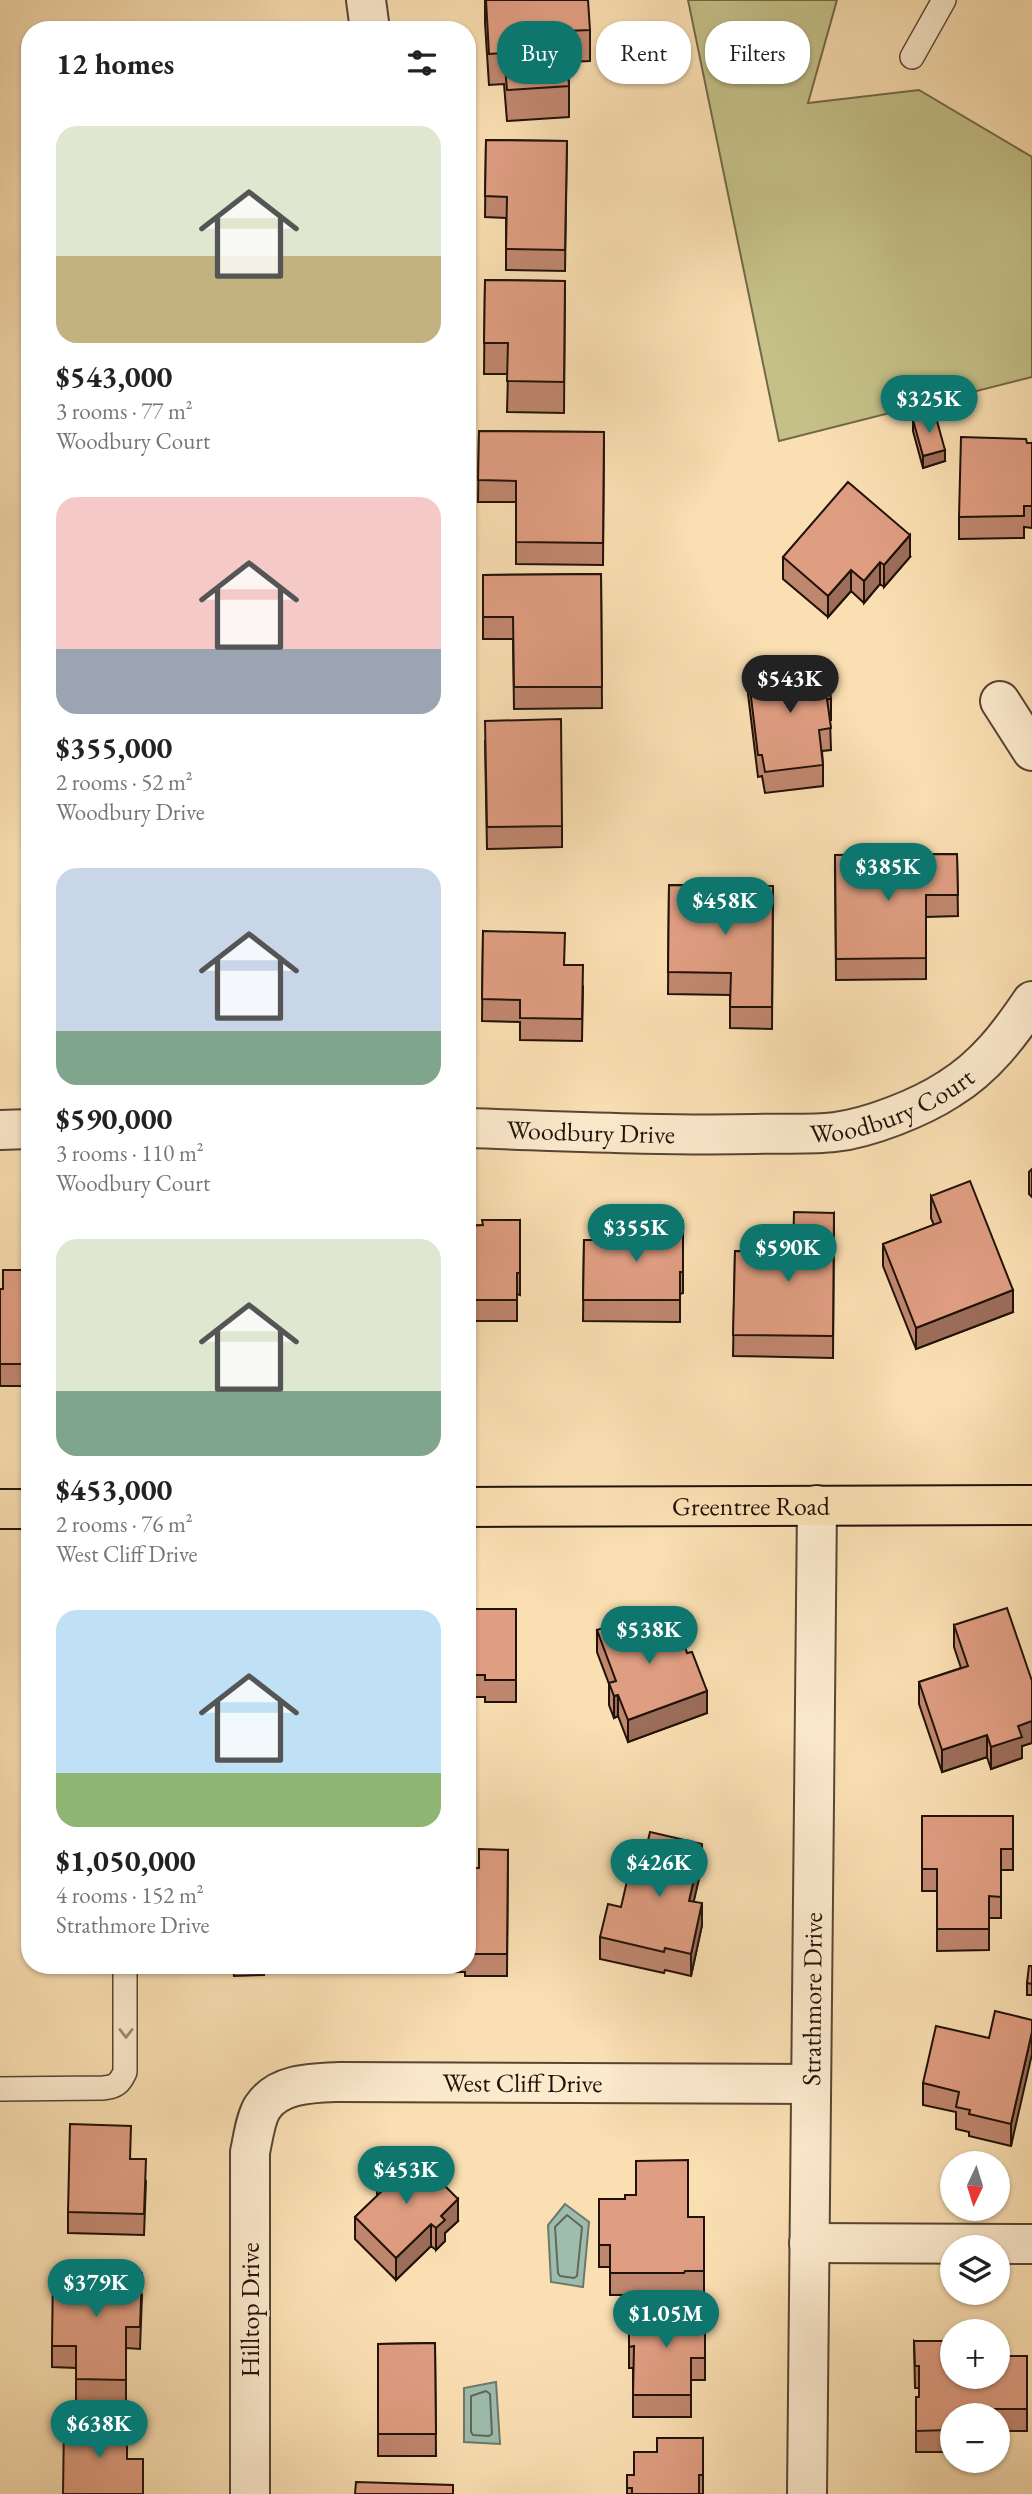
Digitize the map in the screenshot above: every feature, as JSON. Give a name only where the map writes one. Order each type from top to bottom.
[{"type":"main road","name":"Greentree Road","points":[[476,1507],[1032,1505]]},
{"type":"main road","points":[[0,1509],[21,1509]]},
{"type":"street","points":[[366,0],[369,21]]},
{"type":"street","points":[[1000,701],[1032,751]]},
{"type":"street","name":"Woodbury Court","points":[[715,1135],[836,1132],[891,1117],[922,1104],[950,1089],[976,1069],[1002,1044],[1032,1001]]},
{"type":"street","name":"Woodbury Drive","points":[[476,1128],[715,1135]]},
{"type":"street","points":[[0,1129],[21,1129]]},
{"type":"street","name":"Strathmore Drive","points":[[807,2494],[817,1505]]},
{"type":"street","name":"West Cliff Drive","points":[[256,2127],[261,2109],[274,2096],[290,2087],[308,2083],[811,2084]]},
{"type":"street","name":"Hilltop Drive","points":[[250,2494],[250,2152],[256,2127]]},
{"type":"street","points":[[809,2243],[1032,2245]]},
{"type":"lane","points":[[912,57],[944,0]]},
{"type":"lane","points":[[0,2089],[103,2088],[120,2082],[125,2072],[125,1974]]},
{"type":"shaded area","points":[[688,0],[837,0],[808,103],[919,90],[1032,157],[1032,377],[779,441],[705,84],[810,84],[810,21],[705,21],[705,82]]},
{"type":"water","points":[[565,2204],[589,2222],[583,2287],[551,2282],[548,2225]]},
{"type":"water","points":[[496,2382],[500,2444],[464,2442],[464,2388]]},
{"type":"building","points":[[486,0],[588,0],[590,30],[582,30],[582,21],[497,21],[497,53],[489,54]]},
{"type":"building","points":[[507,84],[569,84],[569,86],[507,90]]},
{"type":"building","points":[[486,140],[567,141],[565,250],[506,249],[507,197],[485,196]]},
{"type":"building","points":[[485,280],[565,281],[564,382],[507,381],[508,343],[484,343]]},
{"type":"building","points":[[935,414],[945,450],[923,456],[913,420]]},
{"type":"building","points":[[479,431],[604,432],[603,543],[516,542],[516,481],[478,480]]},
{"type":"building","points":[[961,437],[1026,439],[1027,443],[1032,443],[1032,506],[1024,506],[1024,516],[959,517]]},
{"type":"building","points":[[848,482],[910,535],[884,565],[880,562],[864,581],[851,570],[828,596],[783,557]]},
{"type":"building","points":[[601,574],[602,687],[514,687],[513,617],[483,617],[483,575]]},
{"type":"building","points":[[827,663],[831,699],[827,699],[831,728],[819,730],[823,765],[765,772],[762,755],[758,755],[748,672]]},
{"type":"building","points":[[561,719],[562,826],[487,827],[485,721]]},
{"type":"building","points":[[957,854],[958,895],[926,895],[926,958],[836,959],[835,855]]},
{"type":"building","points":[[669,885],[773,886],[772,1007],[730,1007],[731,973],[668,972]]},
{"type":"building","points":[[483,931],[565,933],[564,965],[583,965],[582,1019],[520,1018],[520,1000],[482,999]]},
{"type":"building","points":[[970,1181],[1013,1290],[916,1328],[883,1244],[941,1222],[931,1196]]},
{"type":"building","points":[[794,1212],[834,1213],[833,1336],[733,1335],[735,1251],[793,1252]]},
{"type":"building","points":[[482,1220],[520,1220],[517,1300],[476,1300],[476,1225],[483,1225]]},
{"type":"building","points":[[646,1221],[683,1221],[680,1300],[583,1300],[584,1240],[619,1240],[619,1226],[647,1226]]},
{"type":"building","points":[[3,1270],[21,1270],[21,1364],[0,1364],[0,1289],[3,1289]]},
{"type":"building","points":[[1007,1608],[1032,1681],[1032,1721],[1018,1726],[1022,1737],[991,1747],[987,1735],[942,1750],[919,1682],[968,1666],[954,1625]]},
{"type":"building","points":[[476,1609],[516,1609],[516,1680],[485,1680],[485,1675],[476,1675]]},
{"type":"building","points":[[655,1609],[668,1643],[682,1638],[687,1653],[692,1652],[707,1691],[628,1720],[618,1695],[614,1696],[609,1683],[616,1681],[597,1630]]},
{"type":"building","points":[[922,1816],[1013,1816],[1013,1849],[1001,1849],[1001,1897],[989,1896],[989,1929],[937,1929],[937,1869],[922,1869]]},
{"type":"building","points":[[650,1832],[702,1844],[689,1901],[702,1903],[691,1954],[665,1948],[664,1952],[600,1937],[608,1904],[621,1907],[631,1864],[642,1866]]},
{"type":"building","points":[[479,1849],[508,1850],[507,1954],[476,1954],[476,1868],[479,1868]]},
{"type":"building","points":[[1029,1966],[1032,1966],[1032,1984],[1027,1983]]},
{"type":"building","points":[[995,2011],[1032,2020],[1032,2032],[1011,2124],[969,2114],[970,2110],[956,2107],[959,2092],[923,2083],[936,2026],[989,2038]]},
{"type":"building","points":[[70,2124],[131,2126],[130,2159],[146,2159],[144,2214],[68,2212]]},
{"type":"building","points":[[412,2153],[458,2199],[441,2216],[445,2220],[436,2228],[431,2224],[396,2258],[355,2217],[381,2192],[377,2187]]},
{"type":"building","points":[[688,2160],[688,2217],[704,2217],[704,2271],[610,2273],[610,2245],[599,2245],[599,2199],[625,2199],[625,2195],[636,2195],[636,2161]]},
{"type":"building","points":[[53,2271],[142,2273],[140,2327],[126,2327],[126,2380],[76,2379],[76,2346],[52,2346]]},
{"type":"building","points":[[635,2310],[705,2310],[705,2358],[691,2358],[691,2395],[633,2395],[634,2346],[629,2347],[629,2333],[635,2333]]},
{"type":"building","points":[[914,2341],[940,2341],[940,2389],[1010,2389],[1010,2356],[1027,2356],[1027,2409],[1010,2409],[1010,2403],[940,2403],[940,2430],[916,2431],[919,2366],[915,2366]]},
{"type":"building","points":[[435,2343],[436,2434],[378,2434],[378,2344]]},
{"type":"building","points":[[64,2421],[127,2422],[127,2459],[143,2459],[143,2494],[63,2494]]},
{"type":"building","points":[[657,2438],[703,2438],[703,2475],[699,2475],[699,2494],[632,2494],[632,2488],[627,2488],[627,2475],[634,2475],[634,2452],[657,2452]]},
{"type":"building","points":[[356,2482],[453,2485],[453,2494],[355,2494]]}]
